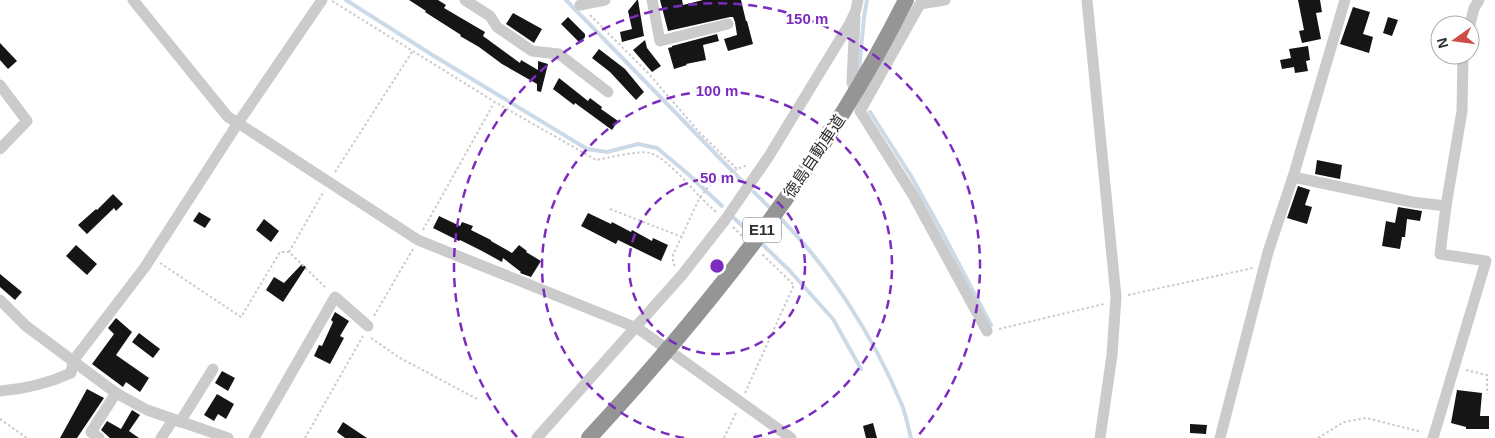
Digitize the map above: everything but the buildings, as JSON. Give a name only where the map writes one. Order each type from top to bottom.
[{"type":"highway","name":"徳島自動車道","points":[[589,438],[682,333],[734,269],[796,184],[842,115],[906,0]]},
{"type":"street","points":[[133,0],[228,117],[418,240],[636,328],[792,438]]},
{"type":"street","points":[[465,0],[490,16],[497,27],[532,51],[559,54],[608,92]]},
{"type":"street","points":[[580,5],[604,0]]},
{"type":"street","points":[[652,0],[660,42],[728,24]]},
{"type":"street","points":[[860,111],[920,4],[945,0]]},
{"type":"street","points":[[1087,0],[1116,299],[1111,364],[1100,438]]},
{"type":"street","points":[[1220,438],[1265,266],[1345,0]]},
{"type":"street","points":[[1472,15],[1479,0]]},
{"type":"street","points":[[0,391],[14,390],[54,380],[71,373],[72,362],[152,257],[238,123],[322,1]]},
{"type":"street","points":[[857,5],[852,82],[860,111],[913,195],[987,332]]},
{"type":"street","points":[[537,438],[682,275],[725,220],[769,156],[845,31],[857,5]]},
{"type":"street","points":[[1433,437],[1486,261],[1440,254],[1462,111],[1463,65]]},
{"type":"street","points":[[0,85],[27,121],[0,149]]},
{"type":"street","points":[[1293,177],[1412,202],[1446,206]]},
{"type":"street","points":[[254,438],[335,297],[368,326]]},
{"type":"street","points":[[0,300],[26,326],[116,393],[147,410],[228,438]]},
{"type":"street","points":[[161,438],[177,421],[213,370]]},
{"type":"street","points":[[99,438],[91,432],[116,393]]},
{"type":"path","points":[[322,1],[412,51],[495,102],[596,160],[628,154],[650,153],[666,162],[700,197],[709,186],[736,170],[769,156]]},
{"type":"path","points":[[580,5],[648,73],[700,133],[736,170]]},
{"type":"path","points":[[289,252],[329,182],[412,51]]},
{"type":"path","points":[[368,326],[495,102]]},
{"type":"path","points":[[610,209],[682,237]]},
{"type":"path","points":[[152,257],[241,317],[280,252],[289,252],[335,297]]},
{"type":"path","points":[[987,332],[1116,299],[1265,266]]},
{"type":"path","points":[[305,438],[364,334],[400,358],[479,400]]},
{"type":"path","points":[[1454,368],[1487,375],[1487,394]]},
{"type":"path","points":[[724,438],[741,402]]},
{"type":"path","points":[[1318,438],[1344,422],[1366,418],[1433,437]]},
{"type":"path","points":[[0,419],[27,438]]},
{"type":"waterway","points":[[346,0],[587,149],[607,152],[638,144],[657,148],[722,206]]},
{"type":"waterway","points":[[566,0],[742,181]]},
{"type":"waterway","points":[[859,72],[867,0]]},
{"type":"waterway","points":[[870,112],[911,176],[991,325]]},
{"type":"waterway","points":[[754,192],[772,210]]},
{"type":"waterway","points":[[777,215],[815,257],[849,304],[891,380],[902,405],[911,438]]},
{"type":"waterway","points":[[734,218],[753,236]]},
{"type":"waterway","points":[[759,241],[789,270],[833,319],[861,369]]}]
